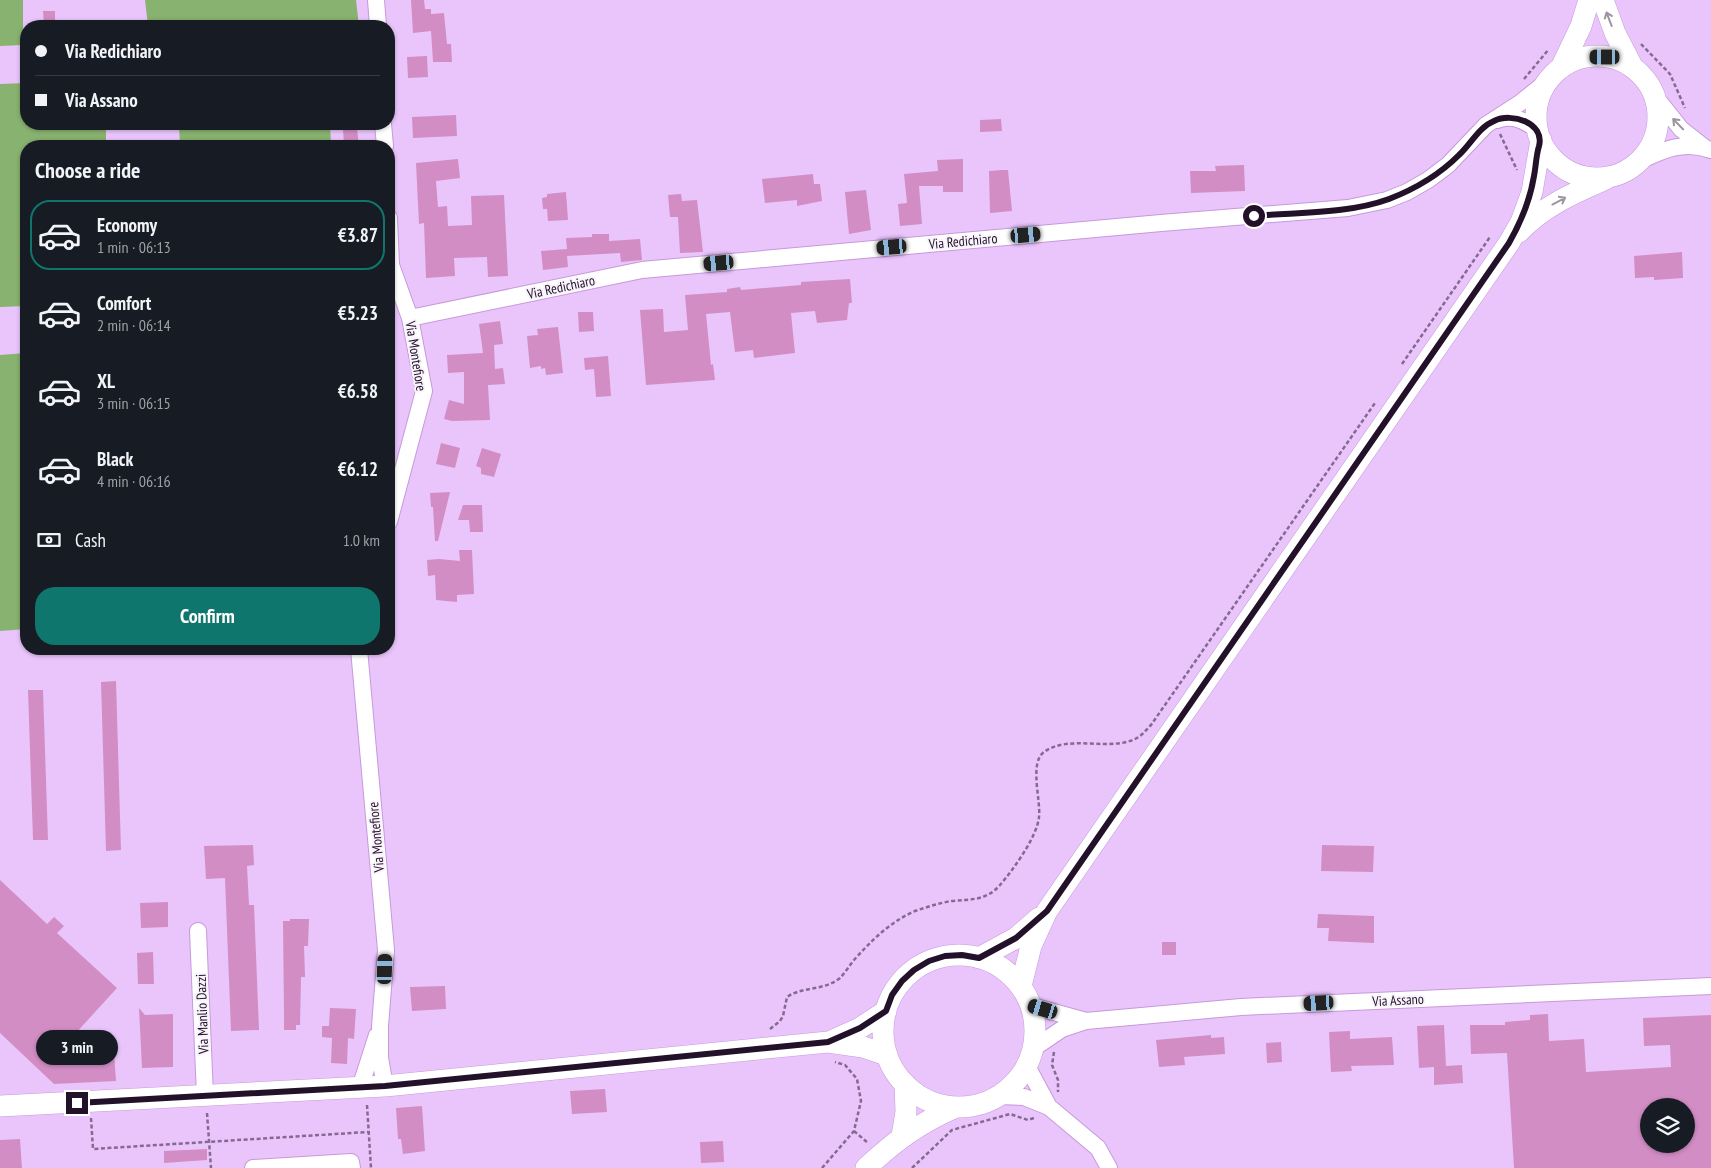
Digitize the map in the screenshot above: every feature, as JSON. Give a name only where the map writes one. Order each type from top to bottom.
[{"type":"main road","points":[[1021,986],[1030,946],[1047,911],[1501,238],[1521,222],[1532,192],[1539,135],[1536,113],[1540,95],[1555,74],[1581,26],[1589,0]]},
{"type":"main road","points":[[1603,0],[1615,33],[1633,68]]},
{"type":"main road","points":[[1501,238],[1526,225],[1542,211],[1560,200],[1627,171],[1650,148],[1657,131],[1658,113],[1654,95],[1646,80],[1633,68],[1620,60],[1605,57],[1589,57],[1574,61],[1555,74]]},
{"type":"main road","points":[[1539,135],[1548,153],[1558,164],[1570,172],[1599,178],[1613,176]]},
{"type":"main road","points":[[979,958],[1016,938],[1047,911]]},
{"type":"main road","points":[[866,1168],[902,1136],[926,1121],[956,1108],[979,1105],[1000,1096],[1016,1083],[1031,1057],[1036,1027],[1032,1006],[1021,986],[1003,968],[979,958],[962,955],[945,956],[929,961],[914,970],[902,981],[892,995],[886,1011],[883,1033],[887,1055],[894,1071],[904,1084],[928,1101],[956,1108]]},
{"type":"main road","points":[[828,1051],[886,1011]]},
{"type":"main road","points":[[0,1106],[206,1103],[768,1048],[828,1051],[863,1047],[887,1055]]},
{"type":"main road","points":[[902,1136],[906,1112],[904,1084]]},
{"type":"street","points":[[376,0],[378,20]]},
{"type":"street","name":"Via Redichiaro","points":[[410,318],[642,270],[1348,208],[1387,200],[1407,192],[1428,180],[1448,165],[1492,121],[1520,103],[1555,74]]},
{"type":"street","points":[[1654,95],[1681,128],[1709,149]]},
{"type":"street","points":[[1492,121],[1511,117],[1522,120],[1539,135]]},
{"type":"street","points":[[1638,162],[1672,147],[1695,145],[1709,149]]},
{"type":"street","name":"Via Montefiore","points":[[395,276],[410,318],[424,391],[395,500]]},
{"type":"street","name":"Via Montefiore","points":[[360,655],[386,950],[380,1026],[380,1058],[385,1086]]},
{"type":"street","name":"Via Manlio Dazzi","points":[[198,931],[206,1103]]},
{"type":"street","name":"Via Assano","points":[[1031,1057],[1062,1028],[1086,1021],[1240,1007],[1711,986]]},
{"type":"street","name":"Via Assano","points":[[1032,1006],[1086,1021]]},
{"type":"street","name":"Via Montefiore","points":[[360,1088],[380,1026]]},
{"type":"street","points":[[1031,1057],[1049,1107]]},
{"type":"street","points":[[1000,1096],[1024,1097],[1049,1107],[1098,1148],[1109,1168]]},
{"type":"street","points":[[253,1168],[351,1162],[352,1168]]},
{"type":"path","points":[[1520,83],[1538,60],[1552,47]]},
{"type":"path","points":[[1492,121],[1514,161],[1518,176]]},
{"type":"path","points":[[1397,371],[1501,238]]},
{"type":"path","points":[[768,1048],[768,1032],[783,1016],[787,997],[792,993],[823,987],[841,977],[868,944],[883,930],[897,921],[936,904],[984,898],[1000,885],[1037,829],[1040,805],[1036,767],[1043,752],[1054,747],[1073,744],[1116,743],[1130,740],[1140,736],[1151,725],[1375,403]]},
{"type":"path","points":[[912,1168],[952,1130],[1010,1114],[1028,1120],[1049,1107],[1059,1090],[1058,1080],[1052,1065],[1054,1052],[1060,1046]]},
{"type":"path","points":[[822,1168],[854,1131],[861,1101],[857,1080],[845,1065],[828,1051]]},
{"type":"path","points":[[360,1088],[367,1103],[371,1168]]},
{"type":"path","points":[[206,1103],[211,1168]]},
{"type":"path","points":[[91,1114],[93,1149],[368,1132]]},
{"type":"green space","points":[[0,0],[23,0],[23,20],[20,20],[20,45],[0,46]]},
{"type":"green space","points":[[145,0],[356,0],[358,20],[147,20]]},
{"type":"green space","points":[[20,83],[20,130],[106,130],[106,140],[20,140],[20,306],[0,307],[0,84]]},
{"type":"green space","points":[[179,130],[330,130],[331,140],[180,140]]},
{"type":"green space","points":[[20,353],[20,629],[0,631],[0,355]]},
{"type":"building","points":[[411,0],[424,0],[425,9],[431,9],[431,14],[444,13],[447,44],[451,44],[452,62],[433,62],[431,31],[413,33]]},
{"type":"building","points":[[43,11],[55,11],[55,20],[44,20]]},
{"type":"building","points":[[427,56],[428,77],[408,78],[407,57]]},
{"type":"building","points":[[456,115],[457,136],[413,138],[412,117]]},
{"type":"building","points":[[1001,119],[1002,131],[980,132],[980,120]]},
{"type":"building","points":[[343,130],[357,130],[358,140],[344,140]]},
{"type":"building","points":[[458,159],[460,178],[436,181],[438,207],[447,206],[448,226],[472,225],[471,196],[504,195],[508,276],[488,277],[487,257],[454,258],[455,276],[426,278],[424,223],[419,224],[416,163]]},
{"type":"building","points":[[963,159],[963,192],[943,192],[943,186],[919,186],[922,224],[900,226],[898,204],[907,203],[904,174],[938,171],[937,160]]},
{"type":"building","points":[[1244,165],[1245,191],[1191,193],[1190,171],[1216,171],[1215,166]]},
{"type":"building","points":[[1008,170],[1012,211],[990,213],[989,171]]},
{"type":"building","points":[[813,174],[814,184],[820,184],[822,201],[797,206],[797,200],[765,203],[762,179]]},
{"type":"building","points":[[866,190],[871,230],[849,234],[845,192]]},
{"type":"building","points":[[566,192],[568,220],[548,221],[547,209],[543,209],[542,198],[547,197],[547,194]]},
{"type":"building","points":[[681,194],[682,201],[697,200],[703,252],[680,253],[678,217],[670,217],[668,195]]},
{"type":"building","points":[[592,234],[609,234],[609,241],[640,239],[642,260],[621,262],[620,253],[567,256],[568,267],[543,270],[541,251],[567,249],[566,238],[592,237]]},
{"type":"building","points":[[1682,252],[1683,278],[1654,280],[1654,277],[1635,278],[1634,256]]},
{"type":"building","points":[[850,279],[852,303],[849,303],[847,320],[817,323],[815,311],[791,313],[795,353],[754,358],[753,350],[735,352],[730,312],[706,314],[711,365],[713,364],[715,380],[646,385],[640,310],[663,309],[664,332],[688,330],[685,295],[727,292],[727,289],[740,287],[741,290],[801,285],[801,282]]},
{"type":"building","points":[[578,312],[593,312],[594,331],[579,332]]},
{"type":"building","points":[[500,321],[503,344],[494,345],[495,369],[503,368],[505,384],[488,385],[490,420],[452,421],[444,419],[449,400],[464,404],[464,372],[448,373],[447,355],[483,353],[479,324]]},
{"type":"building","points":[[558,327],[563,373],[546,375],[545,368],[541,369],[541,366],[530,368],[527,336],[538,335],[537,329]]},
{"type":"building","points":[[608,356],[611,396],[596,397],[594,369],[585,370],[584,358]]},
{"type":"building","points":[[441,443],[460,448],[455,468],[436,464]]},
{"type":"building","points":[[482,448],[501,454],[494,477],[481,474],[481,468],[476,466]]},
{"type":"building","points":[[450,492],[438,541],[435,541],[433,507],[431,507],[430,493]]},
{"type":"building","points":[[463,505],[482,505],[483,532],[470,532],[469,520],[458,520]]},
{"type":"building","points":[[459,550],[472,550],[474,594],[457,595],[457,602],[436,600],[435,575],[428,576],[427,560],[460,561]]},
{"type":"building","points":[[116,681],[121,850],[106,851],[101,682]]},
{"type":"building","points":[[28,690],[43,690],[48,840],[33,840]]},
{"type":"building","points":[[253,845],[254,865],[247,866],[249,905],[254,905],[259,1030],[231,1031],[225,878],[206,879],[204,846]]},
{"type":"building","points":[[1322,845],[1374,846],[1373,872],[1321,871]]},
{"type":"building","points":[[0,880],[47,924],[54,917],[64,926],[57,933],[117,988],[54,1057],[114,1053],[116,1081],[54,1084],[0,1033]]},
{"type":"building","points":[[168,902],[168,927],[141,928],[140,903]]},
{"type":"building","points":[[1318,914],[1374,916],[1374,943],[1328,941],[1329,928],[1317,928]]},
{"type":"building","points":[[290,919],[309,919],[308,946],[304,946],[305,977],[301,977],[300,1025],[296,1025],[296,1030],[284,1030],[283,921],[290,921]]},
{"type":"building","points":[[1162,942],[1176,942],[1176,955],[1162,955]]},
{"type":"building","points":[[153,952],[154,984],[138,984],[137,953]]},
{"type":"building","points":[[445,986],[446,1009],[412,1011],[410,987]]},
{"type":"building","points":[[139,1008],[145,1015],[173,1014],[173,1067],[142,1068]]},
{"type":"building","points":[[330,1008],[356,1009],[354,1039],[348,1038],[347,1064],[331,1063],[332,1038],[322,1037],[322,1026],[329,1026]]},
{"type":"building","points":[[1548,1014],[1549,1041],[1584,1039],[1586,1072],[1671,1067],[1670,1045],[1644,1046],[1643,1018],[1711,1015],[1711,1168],[1514,1168],[1507,1053],[1471,1054],[1470,1025],[1505,1025],[1505,1022],[1530,1020],[1530,1015]]},
{"type":"building","points":[[1444,1025],[1446,1066],[1462,1065],[1463,1083],[1434,1085],[1434,1067],[1419,1068],[1417,1026]]},
{"type":"building","points":[[1350,1031],[1350,1039],[1392,1037],[1394,1065],[1351,1066],[1352,1071],[1331,1072],[1329,1032]]},
{"type":"building","points":[[1211,1035],[1211,1038],[1224,1037],[1225,1054],[1184,1057],[1185,1065],[1159,1067],[1156,1040]]},
{"type":"building","points":[[1281,1042],[1282,1062],[1267,1063],[1266,1043]]},
{"type":"building","points":[[605,1089],[607,1112],[572,1114],[570,1091]]},
{"type":"building","points":[[422,1106],[425,1151],[403,1154],[401,1139],[398,1139],[396,1108]]},
{"type":"building","points":[[20,1139],[22,1168],[0,1168],[0,1140]]},
{"type":"building","points":[[723,1141],[724,1162],[701,1163],[700,1142]]},
{"type":"building","points":[[207,1149],[207,1160],[164,1163],[164,1151]]},
{"type":"route","points":[[77,1103],[385,1086],[828,1042],[860,1028],[886,1011],[892,995],[902,981],[914,970],[929,961],[945,956],[962,955],[979,958],[1016,938],[1047,911],[1509,243],[1521,222],[1532,192],[1538,147],[1541,140],[1538,130],[1522,120],[1511,117],[1500,118],[1486,125],[1460,154],[1428,180],[1407,192],[1387,200],[1348,208],[1254,216]]}]
